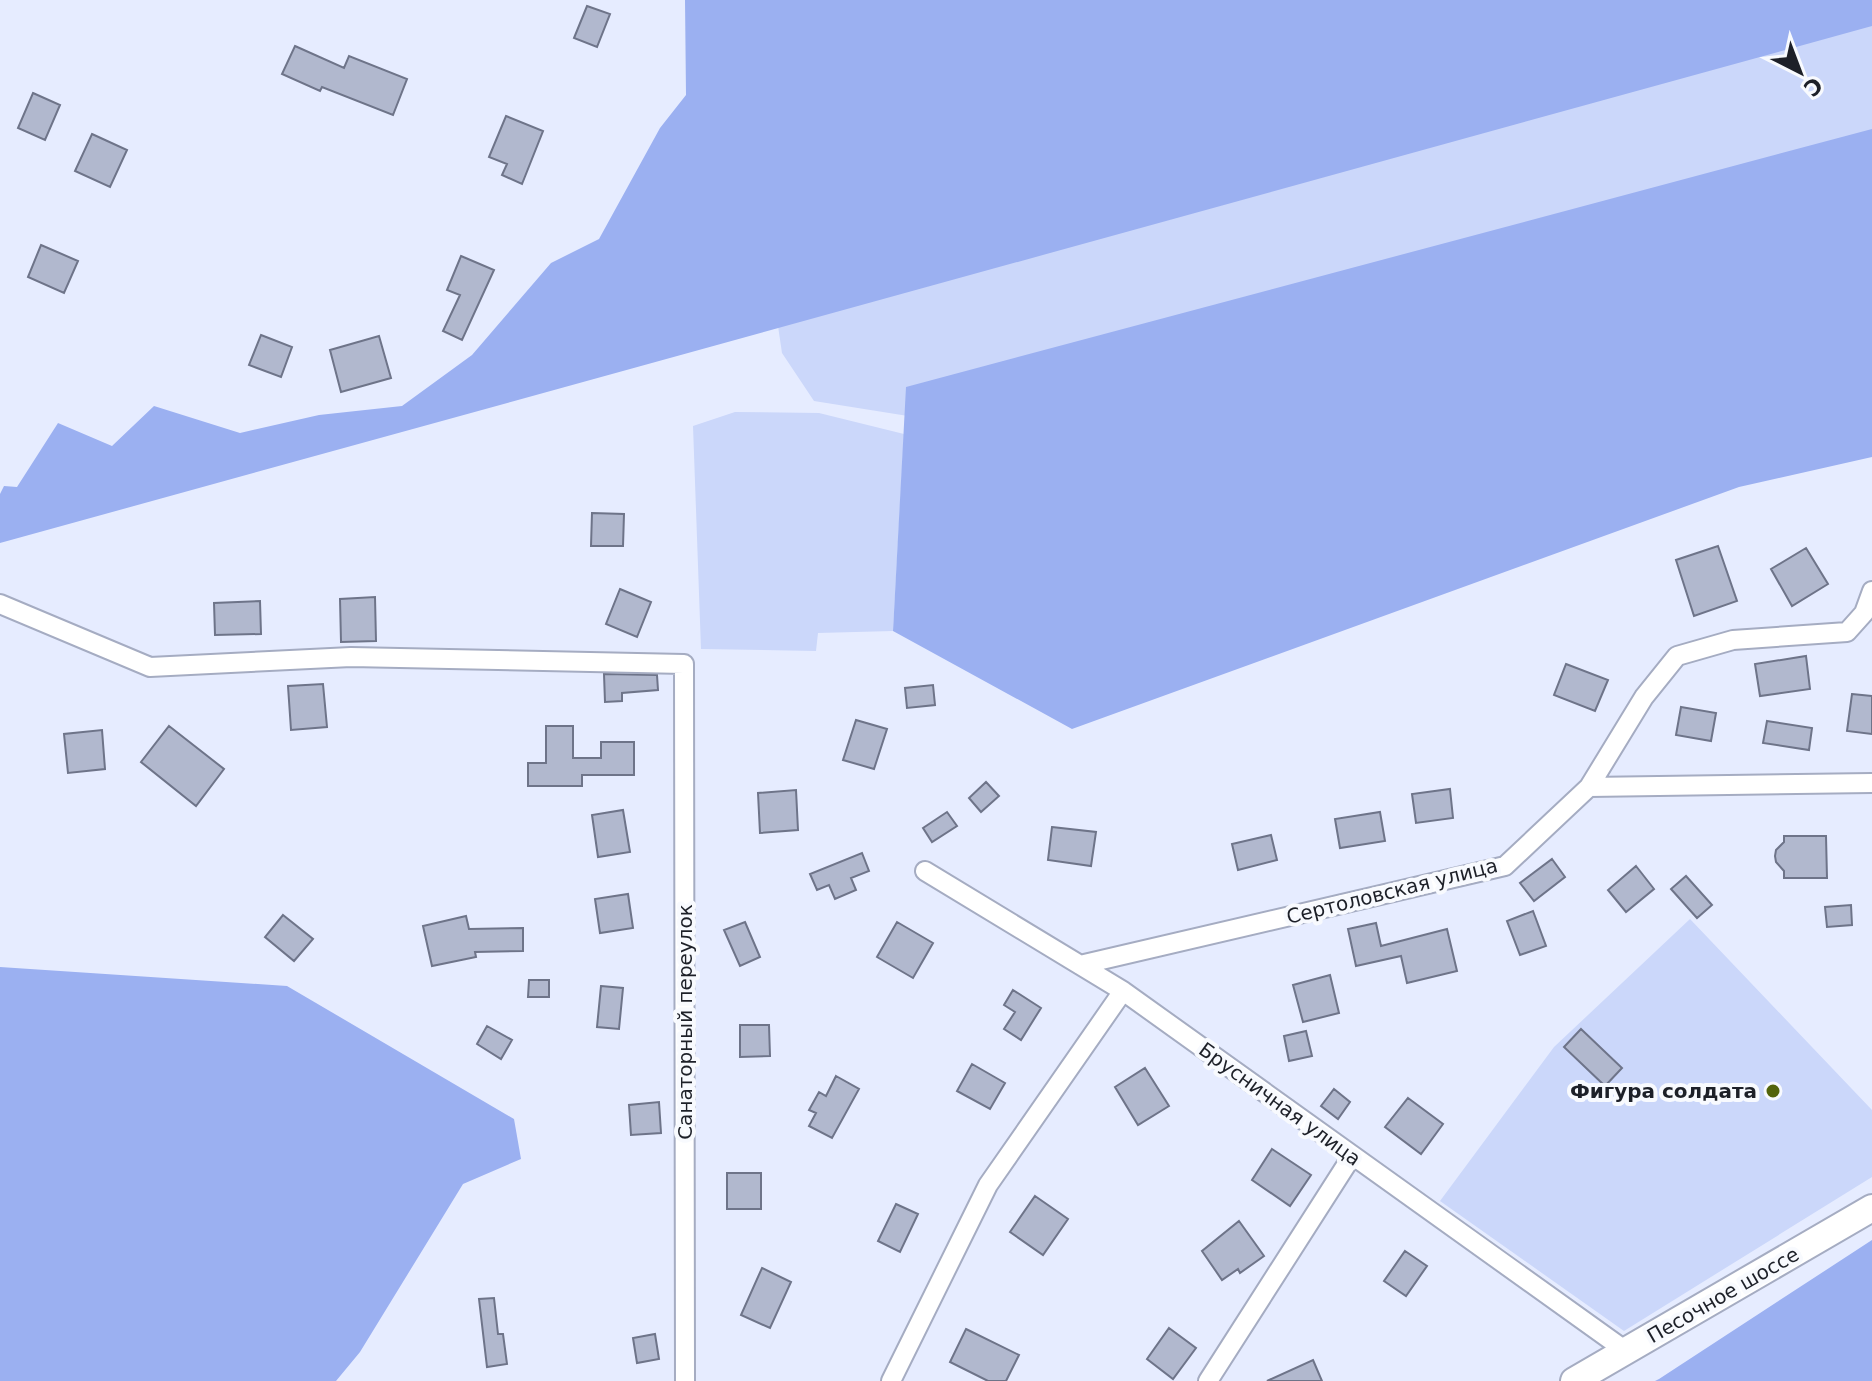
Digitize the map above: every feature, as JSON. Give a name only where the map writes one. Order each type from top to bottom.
[{"type":"main road","name":"Песочное шоссе","points":[[1574,1381],[1872,1208]]},
{"type":"street","name":"Сертоловская улица","points":[[1080,965],[1505,866],[1589,787],[1644,697],[1677,656],[1733,640],[1847,632],[1864,613],[1872,591]]},
{"type":"street","name":"Санаторный переулок","points":[[0,604],[150,667],[351,657],[684,664],[685,1381]]},
{"type":"street","points":[[1589,787],[1872,783]]},
{"type":"street","name":"Брусничная улица","points":[[925,871],[1123,991],[1626,1351]]},
{"type":"street","points":[[891,1381],[988,1185],[1123,991]]},
{"type":"street","points":[[1208,1381],[1352,1156]]},
{"type":"shaded area","points":[[685,0],[1872,0],[1872,26],[0,543],[0,494],[4,486],[17,487],[58,423],[112,446],[154,406],[240,433],[319,415],[402,406],[472,355],[551,263],[599,239],[660,128],[686,95]]},
{"type":"shaded area","points":[[1872,0],[1872,357],[933,420],[814,401],[782,353],[772,286]]},
{"type":"shaded area","points":[[1872,129],[1872,457],[1739,487],[1072,729],[893,631],[906,387]]},
{"type":"shaded area","points":[[735,412],[819,413],[904,434],[893,631],[818,633],[816,651],[701,649],[693,426]]},
{"type":"shaded area","points":[[1690,919],[1872,1110],[1872,1177],[1624,1331],[1440,1201],[1554,1047]]},
{"type":"shaded area","points":[[0,967],[287,986],[514,1119],[521,1159],[463,1184],[360,1352],[336,1381],[0,1381]]},
{"type":"shaded area","points":[[1872,1240],[1872,1381],[1655,1381],[1659,1379]]},
{"type":"building","points":[[587,6],[610,14],[597,47],[574,38]]},
{"type":"building","points":[[295,46],[344,68],[349,56],[407,79],[393,115],[322,87],[320,91],[282,74]]},
{"type":"building","points":[[33,93],[60,105],[45,140],[18,128]]},
{"type":"building","points":[[506,116],[543,131],[522,184],[502,175],[507,164],[489,157]]},
{"type":"building","points":[[92,134],[127,150],[110,187],[75,171]]},
{"type":"building","points":[[41,245],[78,261],[64,293],[28,277]]},
{"type":"building","points":[[461,256],[494,270],[462,340],[443,331],[460,295],[447,290]]},
{"type":"building","points":[[261,335],[292,347],[281,377],[249,365]]},
{"type":"building","points":[[379,336],[391,378],[341,392],[330,350]]},
{"type":"building","points":[[592,513],[624,514],[623,546],[591,546]]},
{"type":"building","points":[[1718,546],[1737,601],[1694,616],[1676,560]]},
{"type":"building","points":[[1806,548],[1828,584],[1792,606],[1771,569]]},
{"type":"building","points":[[620,589],[651,602],[637,637],[606,624]]},
{"type":"building","points":[[375,597],[376,641],[341,642],[340,599]]},
{"type":"building","points":[[260,601],[261,634],[215,635],[214,603]]},
{"type":"building","points":[[1806,656],[1810,689],[1760,696],[1755,664]]},
{"type":"building","points":[[1566,664],[1608,680],[1595,711],[1554,695]]},
{"type":"building","points":[[604,674],[657,675],[658,690],[622,693],[622,701],[605,702]]},
{"type":"building","points":[[323,684],[327,727],[291,730],[288,686]]},
{"type":"building","points":[[933,685],[935,705],[907,708],[905,688]]},
{"type":"building","points":[[1852,694],[1872,696],[1872,734],[1847,731]]},
{"type":"building","points":[[1681,707],[1716,713],[1711,741],[1676,735]]},
{"type":"building","points":[[856,720],[887,729],[874,769],[843,760]]},
{"type":"building","points":[[1767,721],[1812,728],[1809,750],[1763,743]]},
{"type":"building","points":[[169,726],[224,769],[196,806],[141,762]]},
{"type":"building","points":[[546,726],[573,726],[573,758],[601,758],[601,742],[634,742],[634,775],[582,775],[582,786],[528,786],[528,763],[546,763]]},
{"type":"building","points":[[102,730],[105,769],[68,773],[64,734]]},
{"type":"building","points":[[986,782],[999,796],[981,812],[969,798]]},
{"type":"building","points":[[1450,789],[1453,818],[1416,823],[1412,794]]},
{"type":"building","points":[[796,790],[798,830],[760,833],[758,793]]},
{"type":"building","points":[[623,810],[630,852],[598,857],[592,815]]},
{"type":"building","points":[[947,812],[957,826],[932,842],[923,828]]},
{"type":"building","points":[[1380,812],[1385,841],[1340,848],[1335,819]]},
{"type":"building","points":[[1052,827],[1096,832],[1091,866],[1048,860]]},
{"type":"building","points":[[1271,835],[1277,860],[1238,870],[1232,844]]},
{"type":"building","points":[[1784,836],[1826,836],[1827,878],[1784,878],[1784,871],[1775,856],[1776,850],[1784,842]]},
{"type":"building","points":[[862,853],[869,871],[851,878],[856,890],[835,899],[829,885],[817,890],[810,874]]},
{"type":"building","points":[[1552,859],[1565,877],[1534,901],[1520,883]]},
{"type":"building","points":[[1636,866],[1654,889],[1626,912],[1608,890]]},
{"type":"building","points":[[1686,876],[1712,905],[1697,918],[1671,889]]},
{"type":"building","points":[[628,894],[633,928],[600,933],[595,899]]},
{"type":"building","points":[[1851,905],[1852,925],[1827,927],[1825,907]]},
{"type":"building","points":[[1533,911],[1546,946],[1520,955],[1507,921]]},
{"type":"building","points":[[283,915],[313,939],[294,961],[265,937]]},
{"type":"building","points":[[466,916],[469,929],[523,928],[523,951],[475,952],[476,957],[432,966],[423,926]]},
{"type":"building","points":[[745,922],[760,957],[740,966],[724,930]]},
{"type":"building","points":[[897,922],[933,943],[913,978],[877,957]]},
{"type":"building","points":[[1376,923],[1381,946],[1447,929],[1457,971],[1407,983],[1401,956],[1356,966],[1348,929]]},
{"type":"building","points":[[1330,975],[1339,1013],[1303,1022],[1293,985]]},
{"type":"building","points":[[529,980],[549,980],[549,997],[528,997]]},
{"type":"building","points":[[601,986],[623,988],[619,1029],[597,1027]]},
{"type":"building","points":[[1013,990],[1041,1008],[1021,1040],[1004,1029],[1015,1012],[1004,1005]]},
{"type":"building","points":[[740,1025],[769,1025],[770,1056],[740,1057]]},
{"type":"building","points":[[487,1026],[512,1040],[501,1059],[477,1044]]},
{"type":"building","points":[[1581,1029],[1622,1068],[1605,1086],[1564,1047]]},
{"type":"building","points":[[1306,1031],[1312,1056],[1289,1061],[1284,1036]]},
{"type":"building","points":[[972,1064],[1005,1083],[990,1109],[957,1091]]},
{"type":"building","points":[[1145,1068],[1169,1106],[1138,1125],[1115,1087]]},
{"type":"building","points":[[836,1076],[859,1089],[832,1138],[809,1126],[816,1113],[809,1110],[819,1092],[826,1096]]},
{"type":"building","points":[[1334,1089],[1350,1102],[1338,1119],[1321,1106]]},
{"type":"building","points":[[1408,1098],[1443,1124],[1421,1154],[1385,1127]]},
{"type":"building","points":[[659,1102],[661,1133],[631,1135],[629,1105]]},
{"type":"building","points":[[1272,1149],[1311,1175],[1290,1206],[1252,1180]]},
{"type":"building","points":[[727,1173],[761,1173],[761,1209],[727,1209]]},
{"type":"building","points":[[1035,1196],[1068,1219],[1043,1255],[1010,1232]]},
{"type":"building","points":[[896,1204],[918,1214],[900,1252],[878,1241]]},
{"type":"building","points":[[1239,1221],[1264,1256],[1240,1273],[1238,1269],[1222,1280],[1202,1251]]},
{"type":"building","points":[[1405,1251],[1427,1266],[1406,1296],[1384,1281]]},
{"type":"building","points":[[762,1268],[791,1282],[770,1328],[741,1315]]},
{"type":"building","points":[[494,1298],[498,1334],[503,1334],[507,1364],[487,1367],[479,1299]]},
{"type":"building","points":[[1169,1328],[1196,1348],[1173,1379],[1147,1359]]},
{"type":"building","points":[[966,1329],[1019,1355],[1006,1381],[988,1381],[950,1362]]},
{"type":"building","points":[[655,1334],[659,1359],[637,1363],[633,1338]]},
{"type":"building","points":[[1313,1360],[1322,1381],[1267,1381]]},
{"type":"place","name":"Фигура солдата","points":[[1773,1091]]}]
